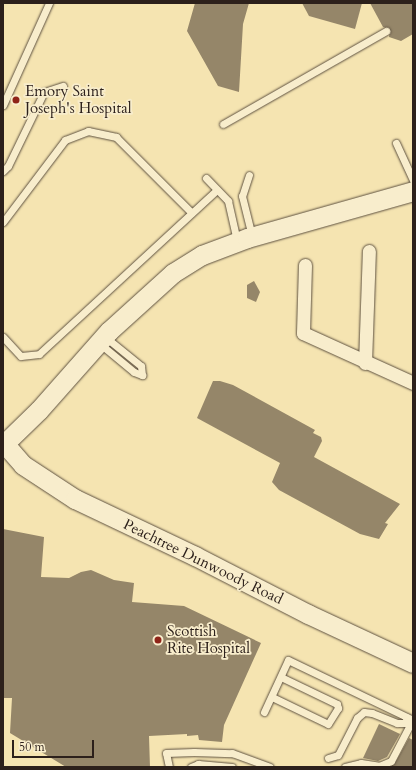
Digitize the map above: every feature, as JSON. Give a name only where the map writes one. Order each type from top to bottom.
[{"type":"main road","points":[[3,441],[39,410],[102,339],[146,295],[173,273],[202,255],[244,239],[413,192]]},
{"type":"main road","name":"Peachtree Dunwoody Road","points":[[3,441],[23,465],[75,499],[195,556],[308,614],[413,663]]},
{"type":"street","points":[[365,363],[370,252]]},
{"type":"street","points":[[305,265],[303,333],[365,363],[413,383]]},
{"type":"lane","points":[[3,105],[49,3]]},
{"type":"lane","points":[[223,124],[386,31]]},
{"type":"lane","points":[[3,171],[8,166],[44,92],[63,86]]},
{"type":"lane","points":[[3,222],[65,140],[88,131],[116,137],[192,212]]},
{"type":"lane","points":[[396,143],[413,180]]},
{"type":"lane","points":[[244,239],[242,196],[248,175]]},
{"type":"lane","points":[[206,178],[228,201],[244,239]]},
{"type":"lane","points":[[3,337],[21,356],[39,354],[217,190]]},
{"type":"lane","points":[[228,201],[242,196]]},
{"type":"lane","points":[[102,339],[141,366],[142,375],[134,372],[102,339]]},
{"type":"lane","points":[[264,712],[288,660],[411,718]]},
{"type":"lane","points":[[272,697],[328,724],[338,708],[337,704],[281,677]]},
{"type":"lane","points":[[328,758],[338,755],[357,718],[364,712],[372,713],[397,723],[405,723],[411,718]]},
{"type":"lane","points":[[345,767],[361,763],[379,766],[391,761],[411,718]]},
{"type":"lane","points":[[168,767],[166,753],[194,752],[232,753],[270,767]]},
{"type":"lane","points":[[191,767],[198,764],[232,767]]},
{"type":"building","points":[[195,3],[249,3],[243,24],[239,92],[218,86],[187,31]]},
{"type":"building","points":[[302,3],[362,3],[355,29],[309,16]]},
{"type":"building","points":[[370,3],[413,3],[413,34],[401,41],[389,37],[390,29],[383,27]]},
{"type":"building","points":[[254,281],[260,292],[256,302],[247,298],[247,285]]},
{"type":"building","points":[[213,381],[220,381],[233,385],[315,430],[313,433],[321,437],[322,441],[314,457],[400,504],[385,523],[388,524],[379,539],[360,534],[279,490],[272,482],[280,463],[197,418]]},
{"type":"building","points":[[3,529],[44,537],[41,577],[69,578],[81,572],[91,570],[114,580],[134,583],[132,602],[184,606],[261,643],[224,725],[222,742],[199,740],[198,735],[187,736],[187,734],[149,736],[150,767],[66,767],[10,733],[12,698],[3,698]]},
{"type":"building","points":[[379,724],[400,734],[387,757],[378,761],[363,758]]},
{"type":"building","points":[[409,738],[413,740],[413,767],[390,767],[395,763]]},
{"type":"place","name":"Emory Saint Joseph's Hospital","points":[[16,100]]},
{"type":"place","name":"Scottish Rite Hospital","points":[[158,640]]}]
